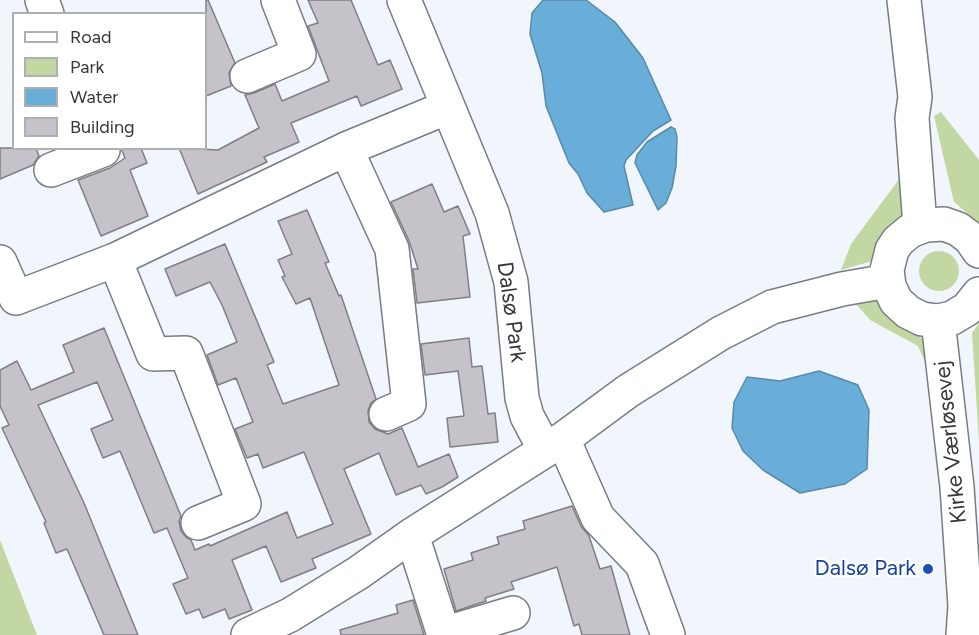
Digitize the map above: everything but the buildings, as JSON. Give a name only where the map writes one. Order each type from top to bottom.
[{"type":"street","points":[[247,76],[299,54],[278,0]]},
{"type":"street","name":"Dalsø Park","points":[[404,0],[492,213],[511,282],[522,398],[527,416],[554,444],[598,518],[642,564],[668,635]]},
{"type":"street","points":[[904,0],[915,97],[926,118],[930,225]]},
{"type":"street","points":[[0,262],[16,298],[115,260],[346,148],[448,107]]},
{"type":"street","points":[[346,148],[392,249],[409,404],[386,414]]},
{"type":"street","points":[[51,170],[103,150]]},
{"type":"street","points":[[959,310],[922,319],[908,312],[896,301],[888,281],[888,265],[895,245],[906,234],[930,225],[954,227],[970,238],[979,250]]},
{"type":"street","points":[[115,260],[153,354],[186,353],[244,504],[198,523]]},
{"type":"street","points":[[248,635],[290,615],[358,573],[412,534],[554,444],[628,391],[721,333],[772,307],[842,289],[888,281]]},
{"type":"street","name":"Kirke Værløsevej","points":[[959,310],[979,534]]},
{"type":"street","name":"Kirke Værløsevej","points":[[959,310],[957,487],[965,606],[963,635]]},
{"type":"street","points":[[412,534],[443,635],[513,613]]},
{"type":"street","name":"Kirke Værløsevej","points":[[970,635],[974,622],[979,554]]},
{"type":"green space","points":[[941,112],[979,160],[979,223],[954,202],[934,116]]},
{"type":"green space","points":[[907,154],[910,208],[876,260],[841,270],[851,244],[900,178]]},
{"type":"green space","points":[[939,251],[953,257],[959,271],[953,285],[939,291],[925,285],[919,271],[925,257]]},
{"type":"green space","points":[[850,297],[882,300],[925,342],[930,373],[918,346],[870,320]]},
{"type":"green space","points":[[979,323],[979,442],[972,333]]},
{"type":"green space","points":[[0,540],[37,635],[0,635]]},
{"type":"water","points":[[543,0],[586,0],[615,22],[643,58],[671,120],[653,131],[626,160],[624,166],[633,205],[604,212],[587,193],[578,174],[569,163],[546,106],[542,73],[530,34],[532,13]]},
{"type":"water","points":[[671,127],[675,129],[677,137],[676,166],[672,188],[666,203],[658,210],[635,163],[637,155],[647,142]]},
{"type":"water","points":[[819,371],[858,385],[869,410],[867,469],[845,484],[800,493],[763,470],[743,451],[732,428],[734,402],[747,377],[780,381]]},
{"type":"place","name":"Dalsø Park","points":[[928,569]]}]
